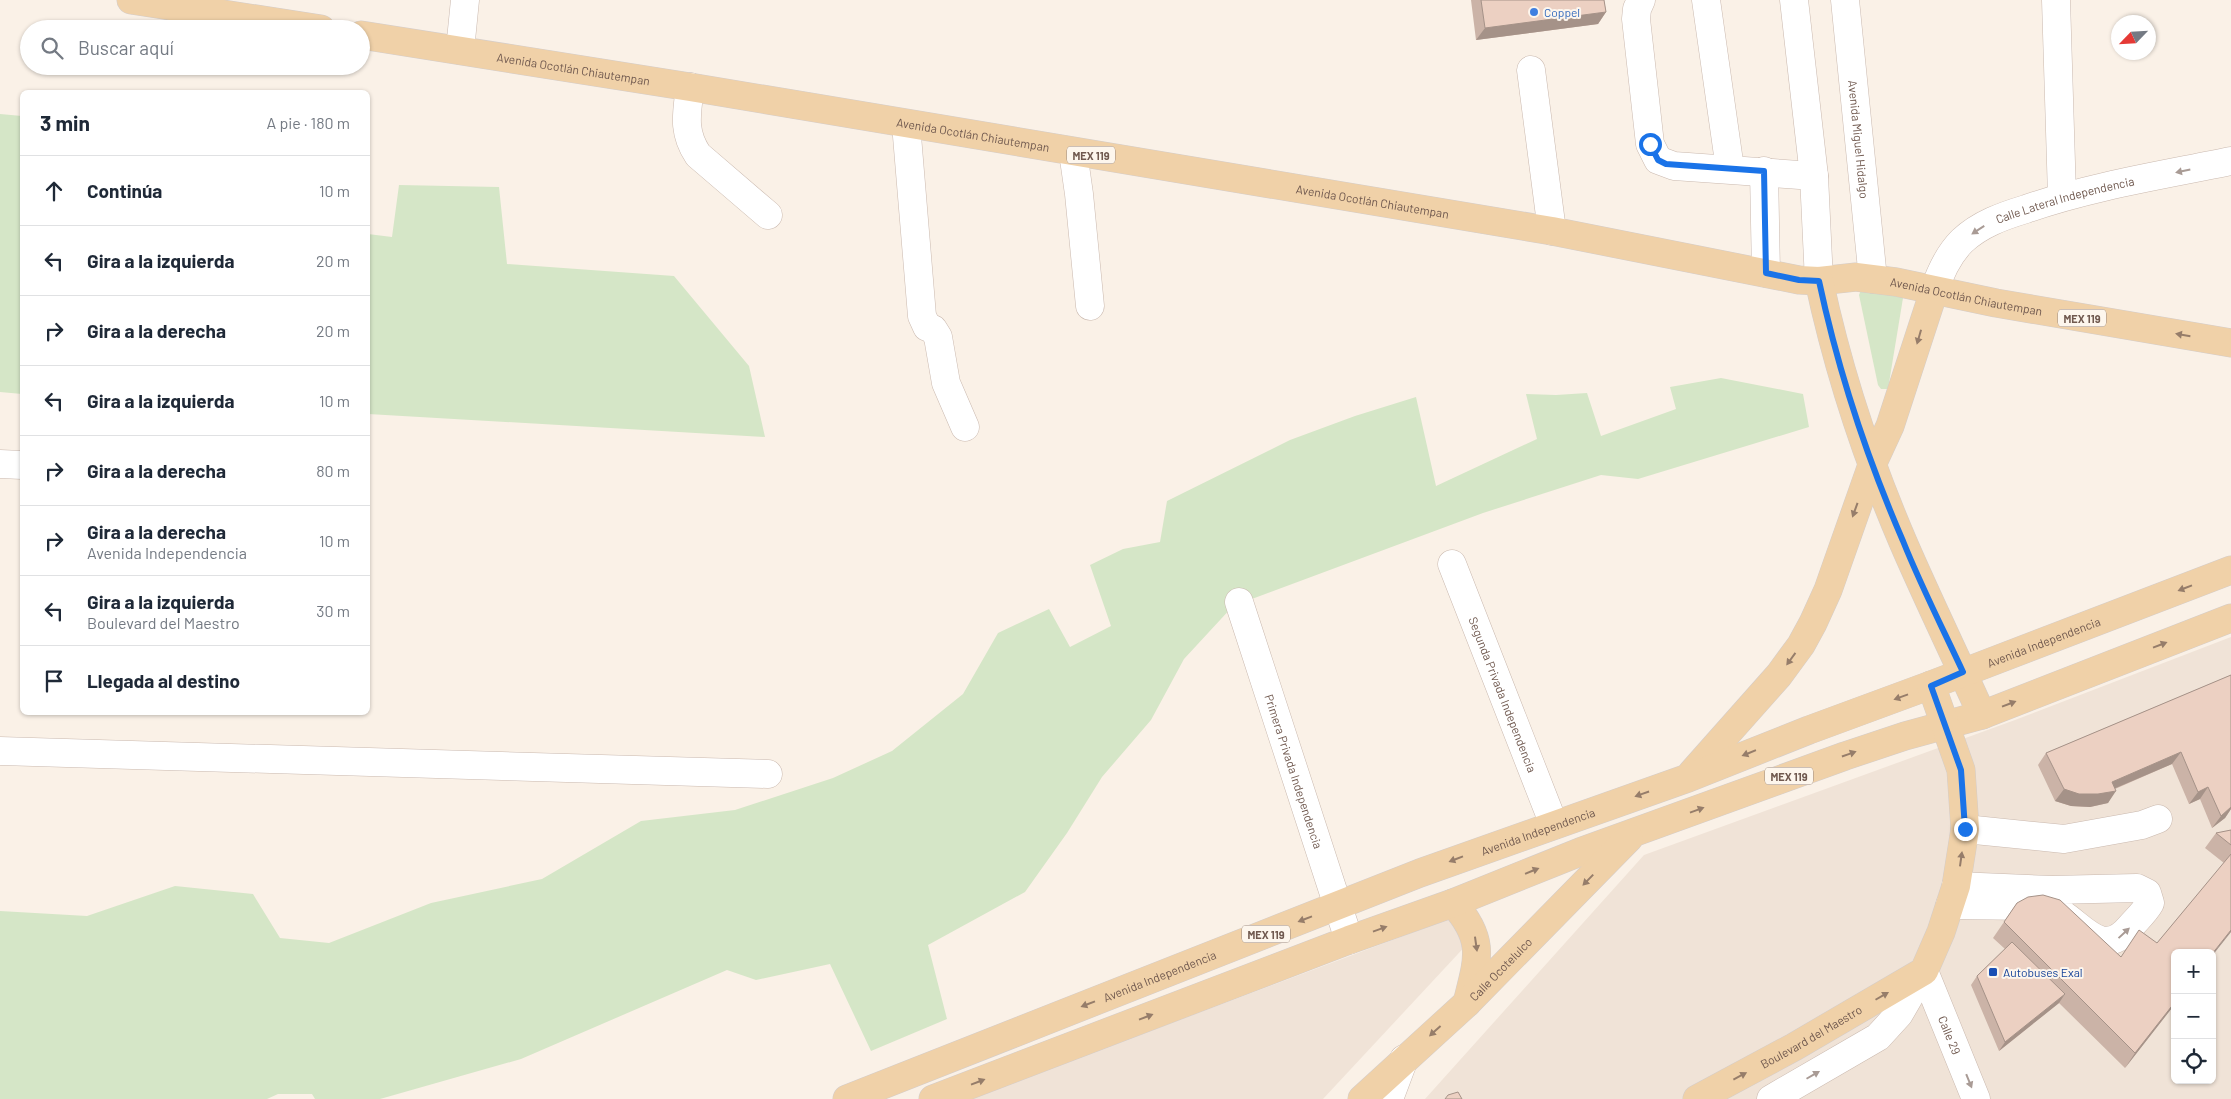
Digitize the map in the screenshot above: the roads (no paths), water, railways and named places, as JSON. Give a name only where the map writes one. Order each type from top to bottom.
[{"type":"main road","points":[[131,0],[261,20]]},
{"type":"main road","name":"Avenida Ocotlán Chiautempan","points":[[370,36],[690,87],[1552,231],[1799,280],[1873,279],[2231,343]]},
{"type":"main road","points":[[1819,281],[1831,336],[1872,465],[1903,542],[1982,715]]},
{"type":"main road","name":"Calle Ocotelulco","points":[[1362,1099],[1466,1004],[1688,778],[1779,676],[1801,644],[1828,590],[1872,465],[1890,426],[1934,290]]},
{"type":"main road","name":"Avenida Independencia","points":[[847,1099],[1438,866],[1688,778],[1809,730],[1931,686],[1963,672],[2231,570]]},
{"type":"main road","name":"MEX 119","points":[[933,1099],[1634,833],[1845,756],[1982,715],[2231,618]]},
{"type":"main road","points":[[1924,971],[1953,896],[1965,829],[1961,770],[1931,686]]},
{"type":"main road","points":[[1453,903],[1469,923],[1478,947],[1476,967],[1466,1004]]},
{"type":"main road","name":"Boulevard del Maestro","points":[[1697,1099],[1794,1047],[1924,971]]},
{"type":"street","points":[[460,50],[465,0]]},
{"type":"street","points":[[1641,0],[1636,19],[1653,152],[1658,160],[1674,166],[1814,176]]},
{"type":"street","points":[[1706,0],[1730,169]]},
{"type":"street","points":[[1794,0],[1814,176],[1819,281]]},
{"type":"street","name":"Avenida Miguel Hidalgo","points":[[1845,0],[1873,279]]},
{"type":"street","points":[[2056,0],[2062,196]]},
{"type":"street","points":[[1531,70],[1552,231]]},
{"type":"street","points":[[690,87],[686,124],[692,145],[698,155],[768,215]]},
{"type":"street","points":[[906,124],[922,316],[927,327],[933,329],[938,337],[946,384],[965,427]]},
{"type":"street","points":[[1073,152],[1090,306]]},
{"type":"street","name":"Calle Lateral Independencia","points":[[1934,290],[1942,269],[1961,242],[1977,229],[1998,218],[2062,196],[2231,161]]},
{"type":"street","points":[[1764,171],[1766,273]]},
{"type":"street","points":[[0,464],[20,465]]},
{"type":"street","name":"Segunda Privada Independencia","points":[[1452,564],[1554,825]]},
{"type":"street","name":"Primera Privada Independencia","points":[[1239,602],[1350,940]]},
{"type":"street","points":[[0,751],[768,774]]},
{"type":"street","points":[[1965,829],[2064,839],[2142,826],[2158,819]]},
{"type":"street","points":[[2137,888],[2147,893],[2150,903],[2127,932],[2119,939],[2109,942],[2094,938],[2056,909],[2045,906],[1953,896],[2052,890],[2137,888]]},
{"type":"street","points":[[1771,1099],[1878,1037],[1899,1014],[1924,971]]},
{"type":"street","name":"Calle 29","points":[[1924,971],[1976,1099]]},
{"type":"street","points":[[1389,1099],[1404,1059]]},
{"type":"place","name":"Coppel","points":[[1534,12]]},
{"type":"place","name":"Autobuses Exal","points":[[1993,972]]}]
